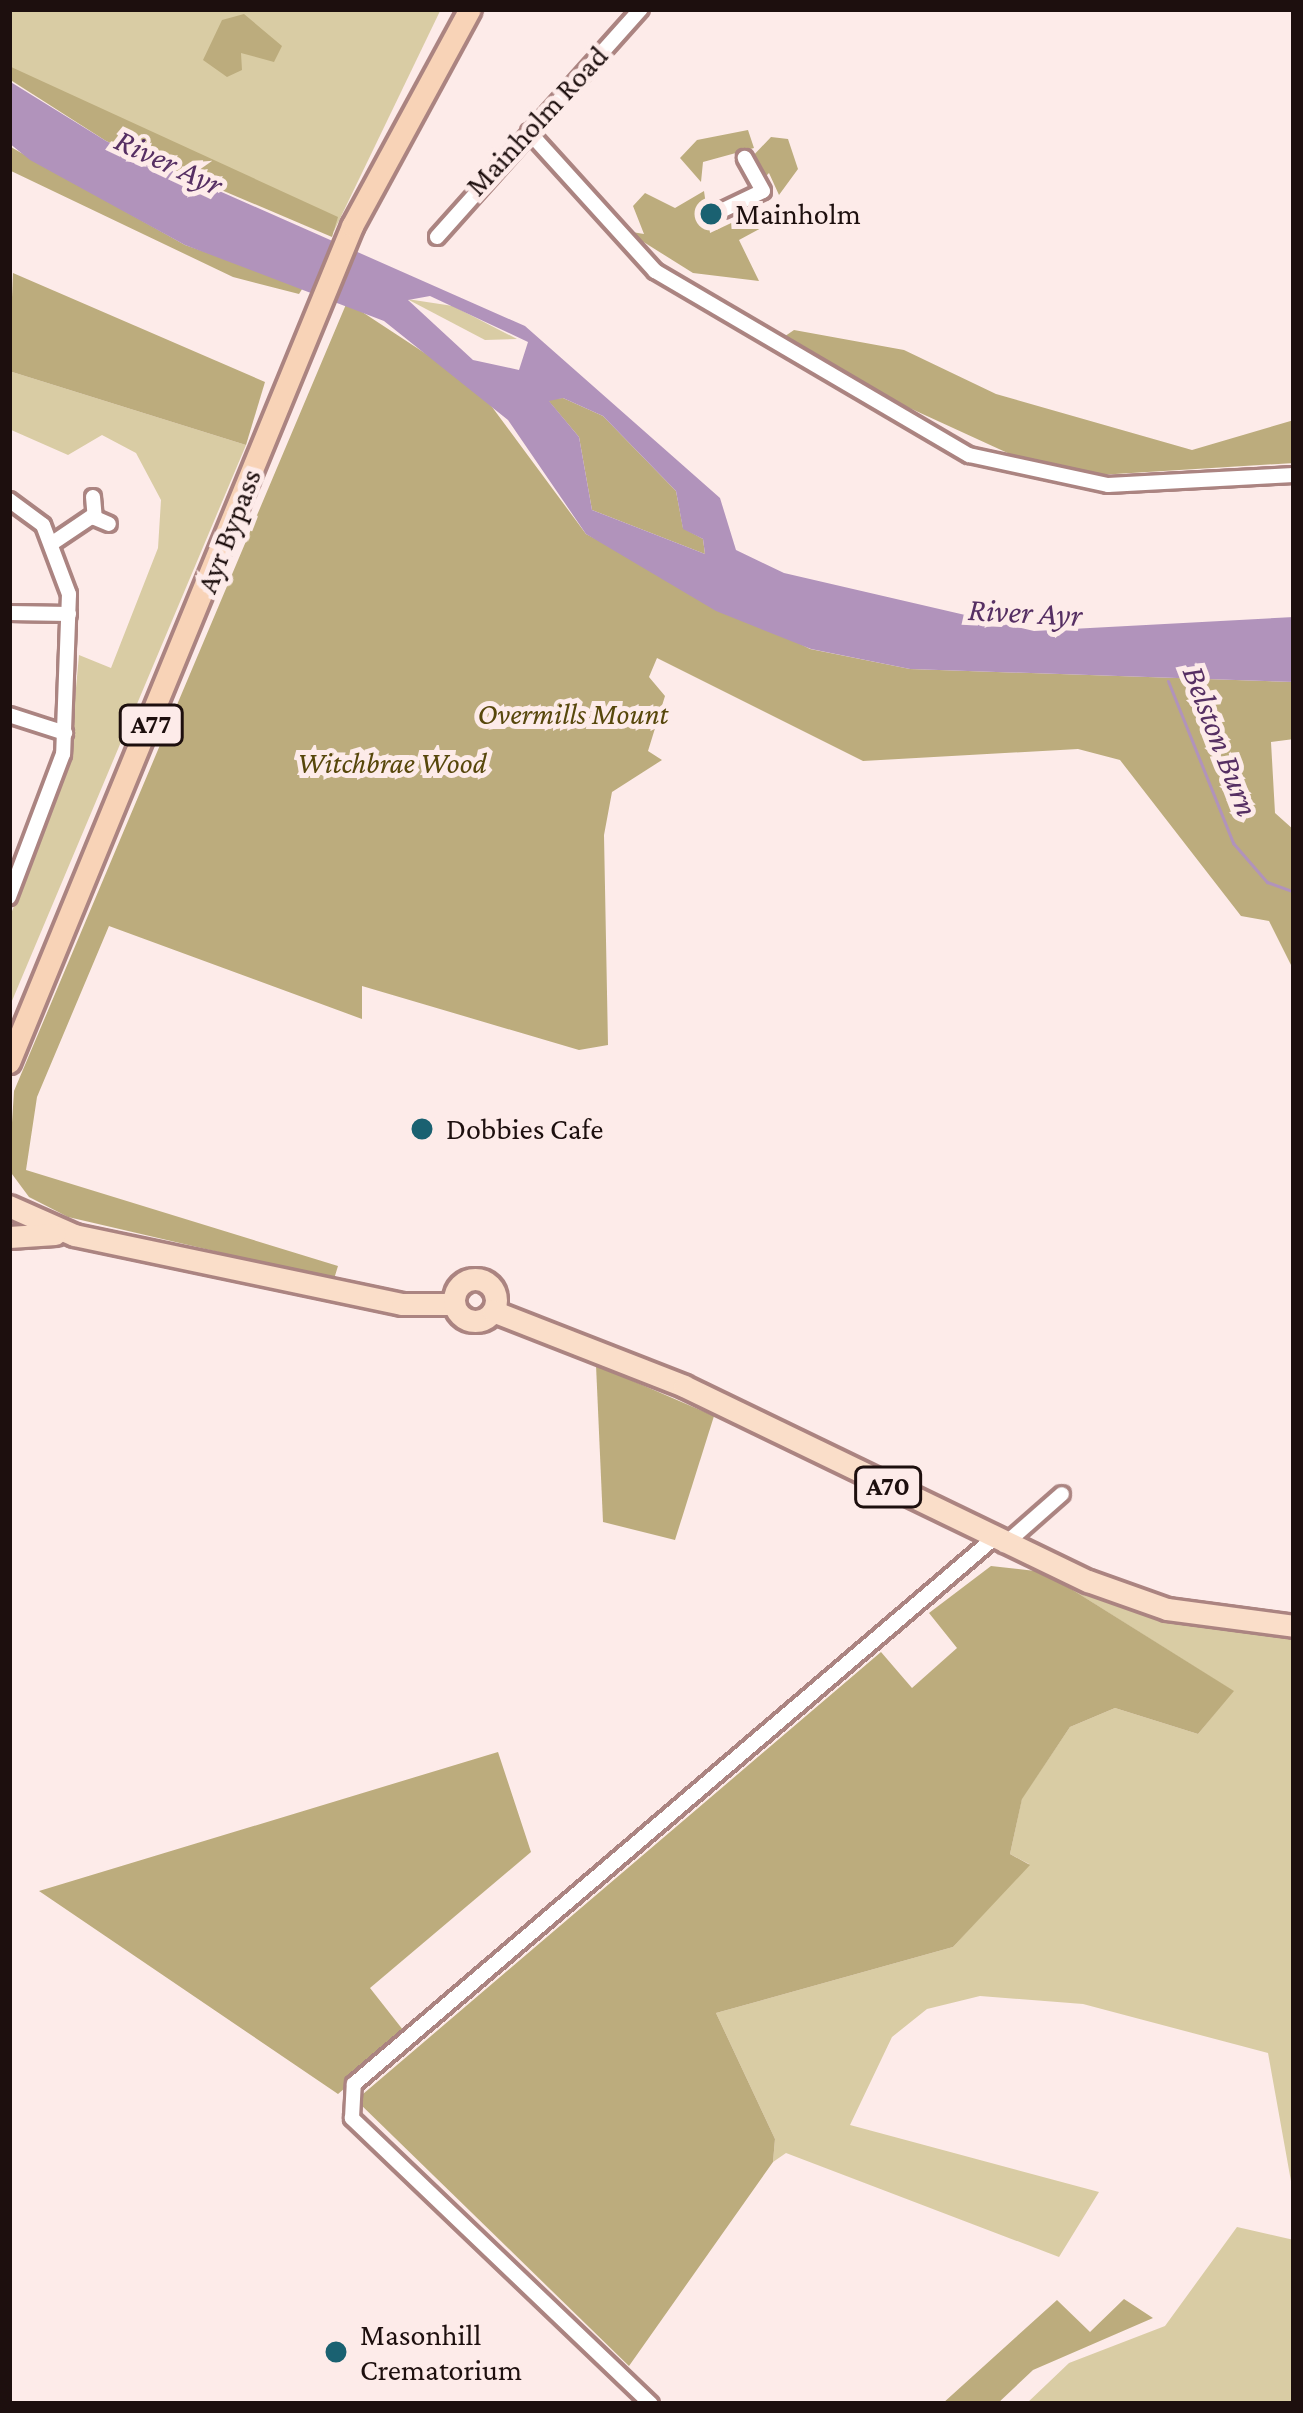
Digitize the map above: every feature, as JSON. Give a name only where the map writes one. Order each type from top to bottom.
[{"type":"highway","name":"Ayr Bypass","points":[[9,1062],[352,226],[470,9]]},
{"type":"main road","name":"A70","points":[[9,1206],[74,1235],[402,1304],[454,1304],[471,1321],[493,1311]]},
{"type":"main road","name":"A70","points":[[9,1237],[74,1235]]},
{"type":"main road","name":"A70","points":[[454,1304],[463,1283],[479,1280],[493,1311],[684,1386],[998,1542],[1167,1609],[1294,1625]]},
{"type":"street","name":"Mainholm Road","points":[[437,237],[641,9]]},
{"type":"street","points":[[529,132],[655,272],[969,454],[1108,485],[1294,475]]},
{"type":"street","points":[[723,210],[763,191],[745,158]]},
{"type":"street","points":[[93,497],[94,515]]},
{"type":"street","points":[[9,500],[54,542],[69,614],[65,733],[45,820],[9,898]]},
{"type":"street","points":[[94,515],[109,524]]},
{"type":"street","points":[[54,542],[94,515]]},
{"type":"street","points":[[9,613],[69,614]]},
{"type":"street","points":[[9,715],[65,733]]},
{"type":"street","points":[[651,2404],[352,2118],[354,2084],[1062,1493]]},
{"type":"shaded area","points":[[9,9],[441,9],[334,231],[9,78]]},
{"type":"shaded area","points":[[9,81],[106,141],[525,326],[720,498],[736,550],[784,573],[1034,631],[1294,617],[1294,682],[910,669],[811,649],[716,611],[586,534],[508,420],[384,321],[185,245],[30,160],[9,143]],"holes":[[[430,296],[528,342],[519,370],[473,360],[408,300]],[[563,398],[603,416],[676,491],[683,529],[703,539],[705,554],[592,510],[579,437],[549,401]]]},
{"type":"shaded area","points":[[407,299],[453,306],[517,339],[485,340]]},
{"type":"shaded area","points":[[9,371],[246,445],[9,1008],[9,919],[69,765],[79,655],[111,668],[158,548],[161,500],[136,453],[102,435],[68,455],[9,429]]},
{"type":"shaded area","points":[[1044,1572],[1209,1628],[1294,1632],[1294,2198],[1268,2053],[1083,2004],[980,1996],[927,2009],[892,2037],[850,2125],[1099,2192],[1059,2257],[786,2153],[773,2162],[775,2139],[716,2013],[953,1947],[1029,1864],[1010,1854],[1022,1798],[1070,1727],[1115,1708],[1198,1734],[1233,1691]]},
{"type":"shaded area","points":[[1237,2227],[1294,2240],[1294,2404],[1026,2404],[1069,2363],[1165,2326]]},
{"type":"green space","points":[[244,14],[282,46],[274,62],[241,53],[242,70],[227,77],[203,60],[222,20]]},
{"type":"green space","points":[[9,66],[338,217],[332,237],[106,141],[9,79]]},
{"type":"green space","points":[[748,130],[754,148],[703,162],[701,182],[680,158],[697,140]]},
{"type":"green space","points":[[771,137],[788,139],[798,169],[779,195],[769,173],[758,184],[750,159]]},
{"type":"green space","points":[[9,146],[185,245],[304,286],[299,294],[233,277],[9,170]]},
{"type":"green space","points":[[704,191],[710,233],[746,216],[767,225],[739,240],[759,281],[693,273],[626,231],[644,234],[633,206],[645,193],[675,208]]},
{"type":"green space","points":[[13,273],[265,382],[246,445],[9,371]]},
{"type":"green space","name":"Witchbrae Wood","points":[[347,302],[478,388],[586,534],[810,649],[910,669],[1294,682],[1294,739],[1271,742],[1275,813],[1294,830],[1294,971],[1269,921],[1241,916],[1120,760],[1078,749],[863,761],[657,658],[649,677],[665,696],[648,751],[662,760],[612,792],[604,835],[608,1045],[579,1050],[362,986],[362,1019],[109,926],[37,1097],[26,1170],[338,1266],[334,1279],[68,1217],[29,1197],[9,1170],[14,1091]]},
{"type":"green space","points":[[794,330],[904,350],[996,394],[1192,450],[1294,420],[1294,463],[1099,475],[1034,465],[772,345]]},
{"type":"green space","points":[[563,398],[603,416],[676,491],[683,528],[703,539],[705,554],[592,510],[579,437],[547,399]]},
{"type":"green space","points":[[596,1365],[714,1416],[675,1540],[603,1522]]},
{"type":"green space","points":[[991,1566],[1044,1572],[1234,1691],[1198,1734],[1115,1708],[1070,1727],[1022,1799],[1010,1854],[1030,1865],[953,1947],[716,2013],[775,2139],[773,2162],[629,2366],[356,2100],[881,1652],[912,1688],[957,1648],[929,1613]]},
{"type":"green space","points":[[498,1752],[531,1852],[370,1988],[407,2035],[338,2094],[39,1891]]},
{"type":"green space","points":[[1124,2299],[1153,2318],[1033,2370],[997,2404],[942,2404],[1057,2300],[1090,2332]]},
{"type":"waterway","name":"Belston Burn","points":[[1168,681],[1233,843],[1267,882],[1294,892]]},
{"type":"place","name":"Mainholm","points":[[711,214]]},
{"type":"place","name":"Dobbies Cafe","points":[[422,1129]]},
{"type":"place","name":"Masonhill Crematorium","points":[[336,2352]]},
{"type":"water label","name":"River Ayr","points":[[169,162]]},
{"type":"water label","name":"River Ayr","points":[[1025,612]]},
{"type":"park label","name":"Overmills Mount","points":[[573,714]]}]
